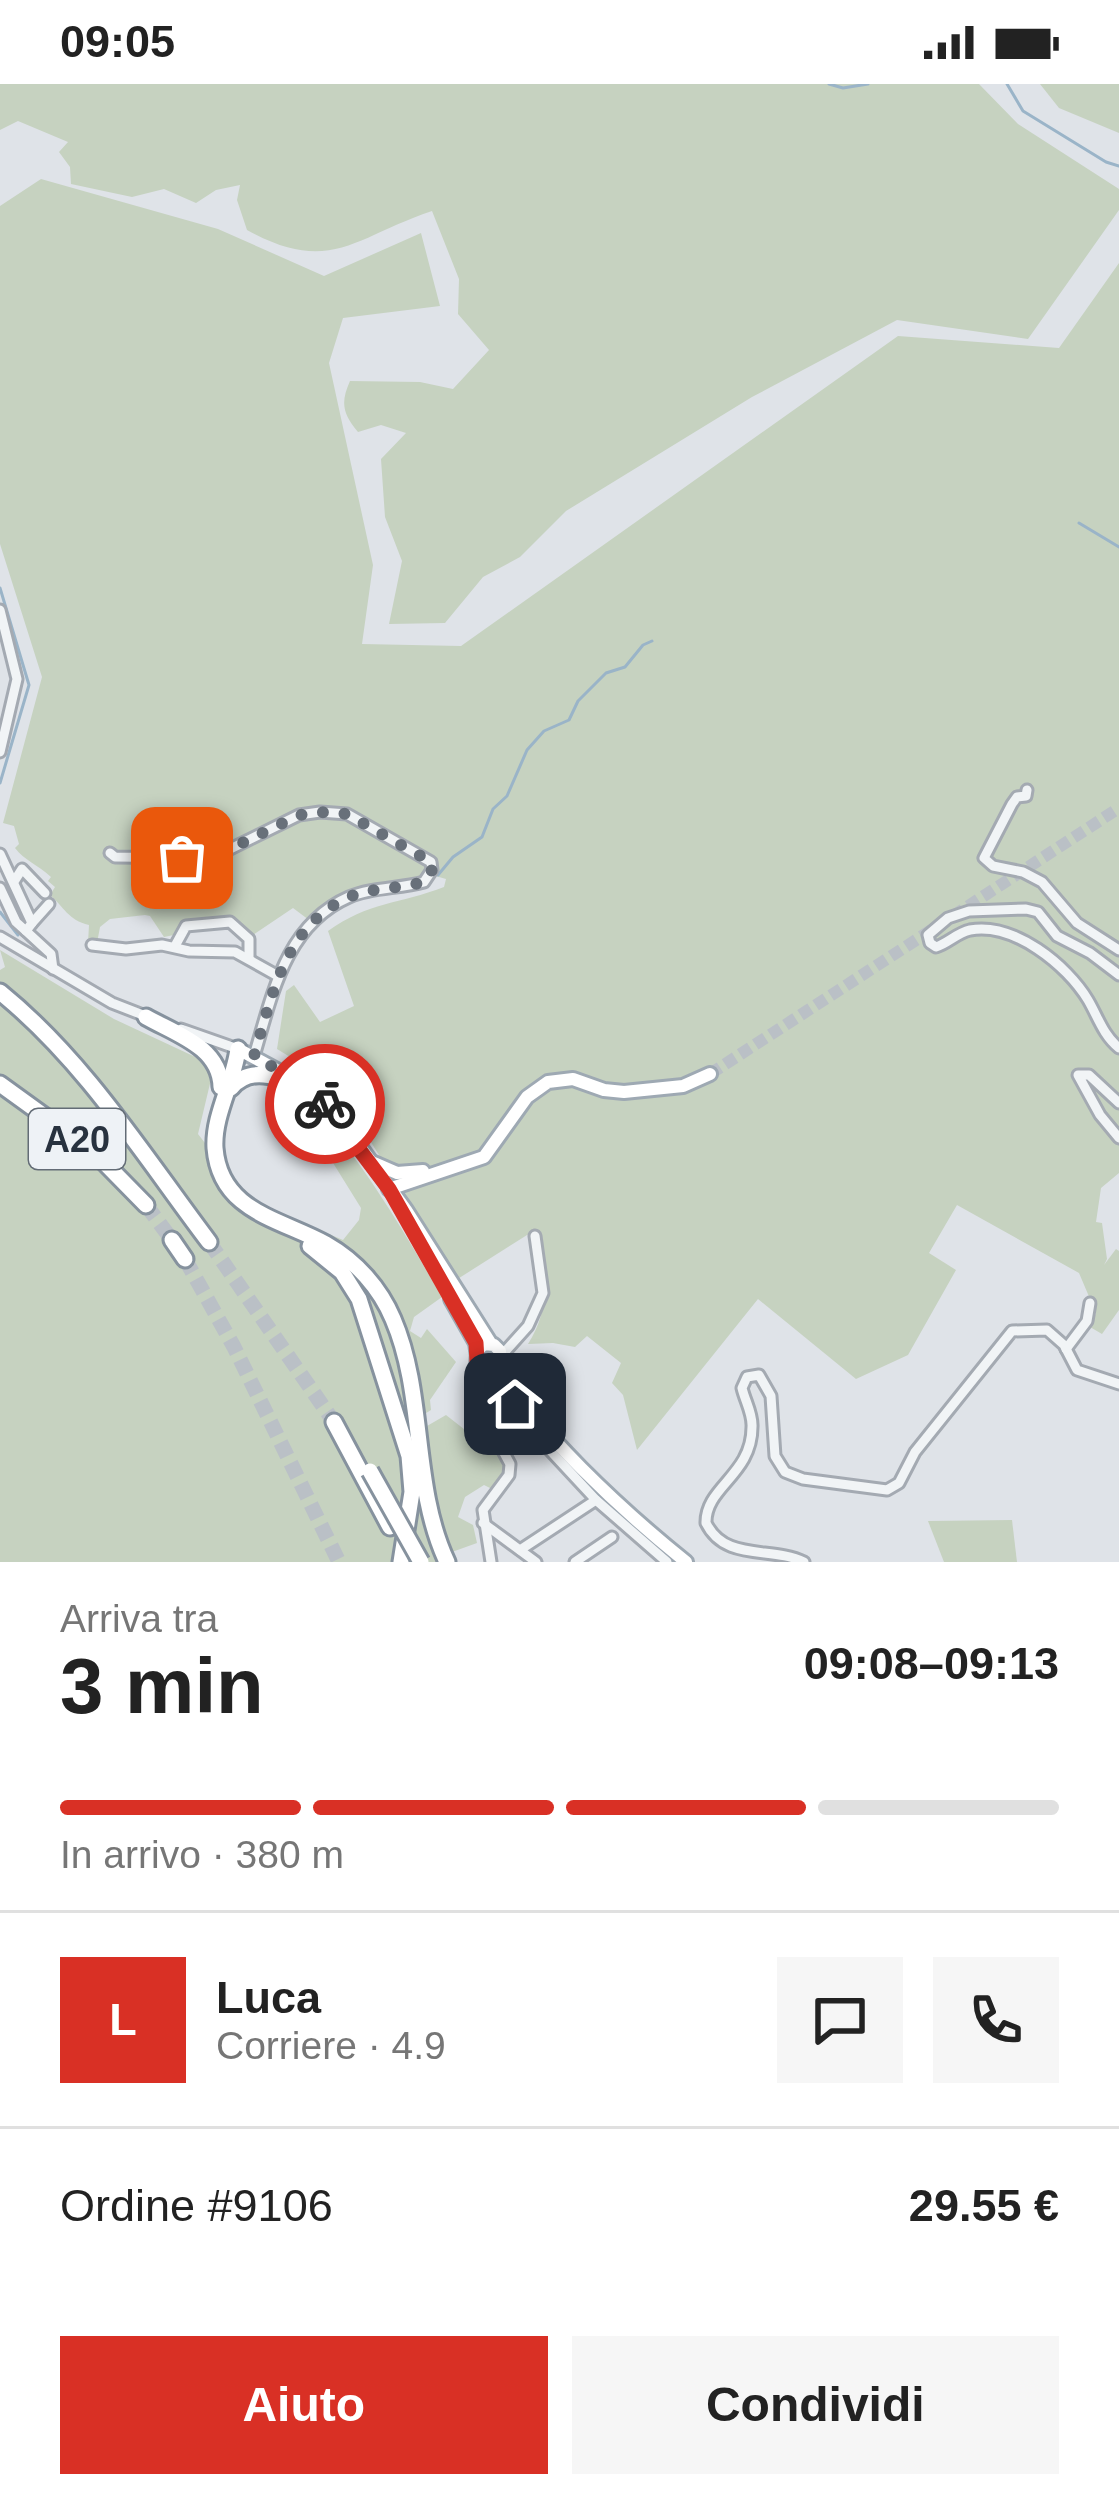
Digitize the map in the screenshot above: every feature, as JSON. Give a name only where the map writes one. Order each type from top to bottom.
[{"type":"highway","name":"A20","points":[[0,992],[47,1034],[98,1094],[208,1242]]},
{"type":"highway","points":[[146,1017],[209,1054],[225,1089]]},
{"type":"highway","points":[[246,1053],[207,1135],[212,1171],[242,1214],[316,1249],[342,1272],[359,1299],[409,1456],[412,1492],[406,1562]]},
{"type":"highway","points":[[225,1089],[242,1076],[258,1073],[318,1098]]},
{"type":"highway","name":"A20","points":[[0,1084],[94,1152],[146,1204]]},
{"type":"highway","points":[[284,1232],[320,1241],[344,1256],[370,1281],[391,1314],[406,1355],[426,1498],[443,1558]]},
{"type":"highway","points":[[172,1240],[184,1258]]},
{"type":"highway","points":[[336,1426],[421,1562]]},
{"type":"highway","points":[[368,1477],[406,1562]]},
{"type":"main road","points":[[246,1053],[318,1098],[369,1160],[424,1240],[523,1399],[588,1474],[686,1562]]},
{"type":"main road","points":[[389,1189],[412,1176],[465,1166],[484,1156],[527,1097],[548,1082],[573,1079],[624,1092],[683,1086],[710,1074]]},
{"type":"main road","points":[[369,1160],[412,1176]]},
{"type":"main road","points":[[412,1176],[408,1195],[424,1240]]},
{"type":"main road","points":[[389,1189],[472,1336],[481,1362],[523,1414],[662,1560]]},
{"type":"main road","points":[[481,1362],[496,1351]]},
{"type":"main road","points":[[481,1362],[496,1351]]},
{"type":"street","points":[[0,610],[16,671],[0,752]]},
{"type":"street","points":[[1027,790],[1026,796],[1012,804],[984,858],[993,866],[1023,872],[1042,882],[1077,923],[1119,950]]},
{"type":"street","points":[[0,937],[112,1003],[246,1053],[278,976],[306,927],[348,898],[424,882],[432,870],[431,862],[347,814],[320,812],[299,815],[212,858],[116,857],[110,853]]},
{"type":"street","points":[[0,854],[29,927],[52,954],[53,969]]},
{"type":"street","points":[[14,880],[22,869],[47,898],[29,927]]},
{"type":"street","points":[[0,888],[16,922],[29,927]]},
{"type":"street","points":[[1119,975],[1090,952],[1057,935],[1038,912],[1027,909],[969,911],[948,918],[928,935],[936,947],[966,931],[992,930],[1039,951],[1077,984],[1119,1048]]},
{"type":"street","points":[[176,946],[185,926],[230,922],[249,940],[249,959]]},
{"type":"street","points":[[92,945],[235,952],[278,976]]},
{"type":"street","points":[[1119,1103],[1089,1075],[1080,1073],[1080,1084],[1119,1138]]},
{"type":"street","points":[[496,1351],[528,1326],[543,1293],[535,1236]]},
{"type":"street","points":[[1066,1349],[1086,1322],[1090,1304]]},
{"type":"street","points":[[804,1562],[727,1545],[707,1527],[709,1504],[748,1456],[752,1424],[742,1388],[747,1377],[761,1376],[767,1383],[775,1456],[785,1472],[817,1482],[887,1490],[899,1483],[915,1452],[1008,1334],[1043,1328],[1066,1349],[1077,1370],[1119,1384]]},
{"type":"street","points":[[481,1362],[472,1378],[476,1400],[510,1468],[484,1507],[490,1562]]},
{"type":"street","points":[[506,1390],[506,1403],[596,1500],[662,1560]]},
{"type":"street","points":[[520,1550],[596,1500]]},
{"type":"street","points":[[483,1523],[536,1562]]},
{"type":"street","points":[[575,1562],[612,1537]]},
{"type":"green space","points":[[0,84],[979,84],[1018,124],[1119,189],[1119,210],[1028,339],[897,320],[752,397],[566,511],[520,557],[483,577],[445,623],[389,624],[402,561],[385,517],[381,459],[406,433],[381,425],[358,432],[345,408],[347,389],[350,381],[420,382],[453,389],[489,350],[458,314],[459,279],[432,211],[342,248],[300,250],[247,230],[237,200],[240,185],[216,190],[196,203],[164,189],[132,197],[71,184],[70,167],[59,152],[68,142],[18,121],[0,130]]},
{"type":"green space","points":[[1040,84],[1119,84],[1119,133],[1059,108]]},
{"type":"green space","points":[[41,179],[218,229],[324,276],[421,233],[440,306],[343,318],[329,363],[373,565],[362,644],[461,646],[898,336],[1059,348],[1119,263],[1119,1173],[1101,1188],[1096,1222],[1102,1223],[1104,1265],[1119,1251],[1119,1310],[1102,1334],[1090,1327],[1096,1313],[1079,1273],[957,1205],[929,1253],[956,1270],[908,1355],[856,1379],[758,1299],[637,1450],[623,1395],[612,1383],[621,1363],[587,1336],[575,1347],[528,1344],[543,1302],[535,1230],[456,1280],[353,1113],[344,1090],[277,1049],[286,991],[294,985],[320,1022],[354,1006],[328,931],[371,909],[444,887],[446,879],[425,873],[420,880],[351,890],[309,920],[293,908],[250,937],[238,925],[181,926],[174,935],[164,937],[145,915],[110,919],[100,927],[97,943],[88,943],[89,925],[71,916],[50,895],[55,887],[48,881],[51,877],[15,848],[19,844],[14,826],[3,823],[42,677],[0,544],[0,206]]},
{"type":"green space","points":[[0,950],[114,1019],[204,1061],[213,1071],[198,1134],[249,1200],[343,1240],[359,1220],[361,1208],[302,1113],[312,1105],[331,1127],[382,1198],[442,1297],[414,1317],[410,1331],[421,1338],[427,1329],[456,1362],[430,1400],[431,1410],[423,1415],[427,1426],[446,1415],[469,1433],[487,1412],[518,1441],[500,1453],[503,1472],[492,1489],[484,1485],[465,1497],[458,1517],[473,1525],[477,1543],[440,1562],[0,1562],[0,970],[5,967]]},
{"type":"green space","points":[[1012,1520],[1017,1562],[944,1562],[928,1521]]},
{"type":"waterway","points":[[829,84],[843,88],[868,84]]},
{"type":"waterway","points":[[1007,84],[1023,111],[1119,166]]},
{"type":"waterway","points":[[1079,523],[1119,547]]},
{"type":"waterway","points":[[0,588],[29,685],[0,783]]},
{"type":"waterway","points":[[438,875],[453,857],[482,837],[527,750],[544,731],[569,720],[578,701],[606,673],[625,667],[652,641]]},
{"type":"waterway","points":[[0,912],[18,935]]},
{"type":"tunnel","points":[[953,916],[1119,808]]},
{"type":"tunnel","points":[[710,1074],[936,927]]},
{"type":"tunnel","points":[[146,1205],[172,1240]]},
{"type":"tunnel","points":[[209,1242],[334,1422]]},
{"type":"tunnel","points":[[185,1259],[234,1347],[339,1562]]},
{"type":"way so far","points":[[182,858],[212,858],[299,815],[320,812],[347,814],[431,862],[424,882],[361,893],[322,914],[306,927],[278,976],[254,1056],[325,1104]]},
{"type":"route","points":[[325,1104],[389,1189],[476,1343],[477,1361],[515,1404]]}]
